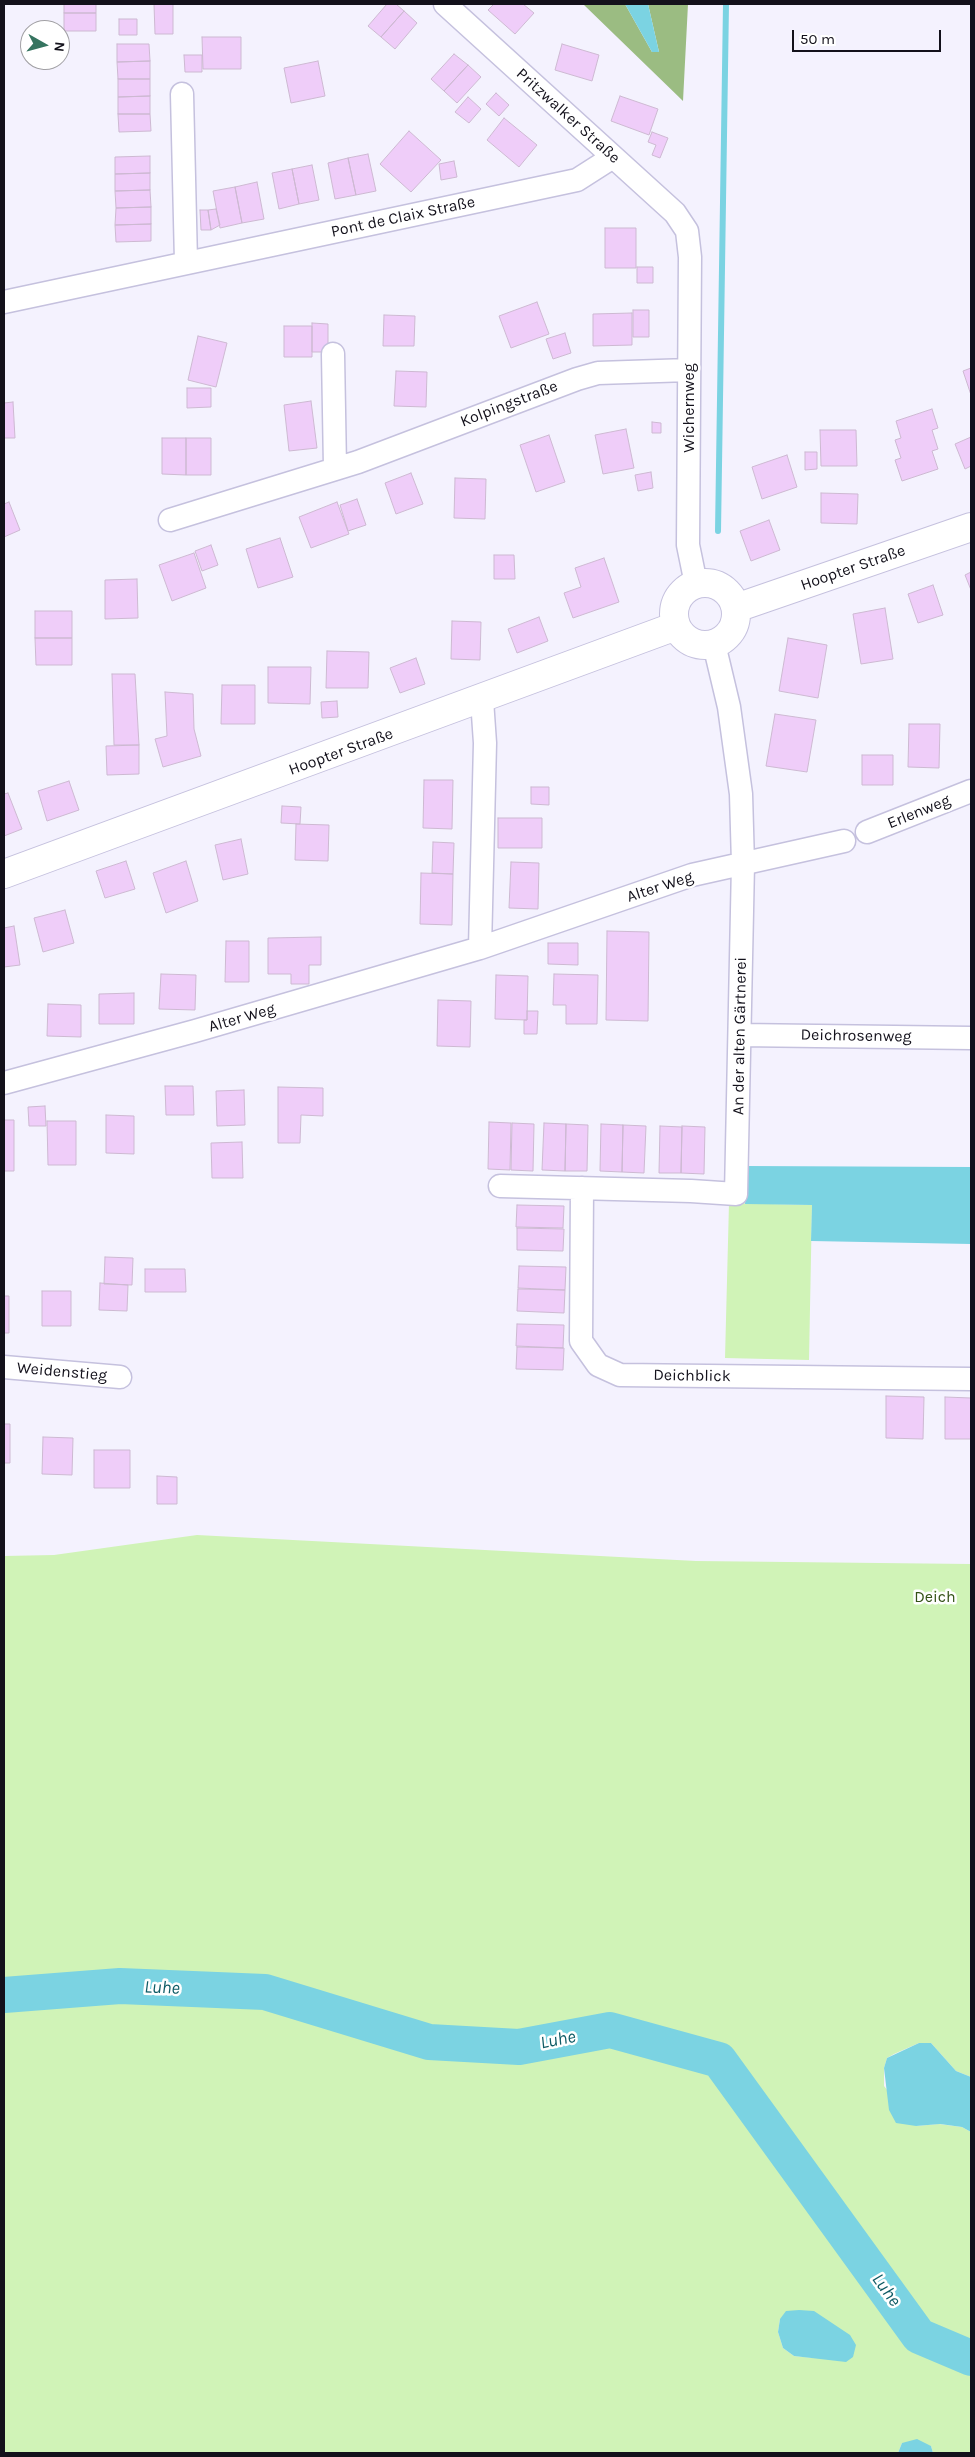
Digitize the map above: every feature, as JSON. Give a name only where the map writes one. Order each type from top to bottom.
[{"type":"street","name":"Pritzwalker Straße","points":[[445,4],[675,213],[687,231]]},
{"type":"street","points":[[182,94],[186,262]]},
{"type":"street","name":"Pont de Claix Straße","points":[[4,302],[577,180],[613,157]]},
{"type":"street","name":"Wichernweg","points":[[687,231],[690,257],[688,545],[696,584]]},
{"type":"street","points":[[333,354],[335,468]]},
{"type":"street","name":"Kolpingstraße","points":[[170,520],[358,462],[577,379],[598,373],[690,370]]},
{"type":"street","name":"Hoopter Straße","points":[[736,608],[971,527]]},
{"type":"street","points":[[696,584],[716,585],[732,599],[736,608],[736,620],[732,630],[724,639],[714,644],[703,645],[692,642],[682,636],[676,626],[675,606],[686,589],[696,584]]},
{"type":"street","name":"Hoopter Straße","points":[[4,874],[482,700],[676,626]]},
{"type":"street","name":"An der alten Gärtnerei","points":[[500,1186],[736,1194],[740,1034],[741,794],[729,707],[714,644]]},
{"type":"street","points":[[480,948],[485,743],[482,700]]},
{"type":"street","name":"Erlenweg","points":[[867,832],[971,791]]},
{"type":"street","name":"Alter Weg","points":[[4,1083],[186,1034],[480,948],[692,875],[844,841]]},
{"type":"street","name":"Deichrosenweg","points":[[740,1034],[971,1038]]},
{"type":"street","name":"Deichblick","points":[[582,1188],[581,1341],[598,1365],[620,1375],[971,1378]]},
{"type":"street","name":"Weidenstieg","points":[[4,1367],[120,1377]]},
{"type":"green space","points":[[583,4],[625,4],[652,52],[659,52],[648,4],[688,4],[683,101]]},
{"type":"green space","points":[[729,1203],[812,1205],[809,1360],[725,1358]]},
{"type":"green space","name":"Deich","points":[[197,1535],[696,1561],[971,1564],[971,2077],[956,2071],[931,2043],[919,2043],[887,2058],[884,2068],[884,2086],[916,2126],[939,2124],[962,2127],[971,2132],[971,2453],[933,2453],[931,2446],[902,2443],[898,2453],[4,2453],[4,1556],[54,1555]],"holes":[[[780,2319],[814,2358],[794,2356],[783,2348],[778,2332]]]},
{"type":"water","points":[[625,4],[648,4],[659,52],[652,52]]},
{"type":"water","points":[[747,1166],[971,1167],[971,1244],[811,1241],[812,1205],[745,1204]]},
{"type":"water","points":[[919,2043],[931,2043],[956,2071],[971,2077],[971,2132],[962,2127],[940,2124],[916,2126],[896,2123],[889,2110],[884,2068],[887,2058]]},
{"type":"water","points":[[786,2311],[814,2311],[850,2335],[856,2345],[853,2357],[846,2362],[794,2356],[783,2348],[778,2332],[780,2319]]},
{"type":"water","points":[[917,2439],[931,2446],[933,2453],[898,2453],[902,2443]]},
{"type":"building","points":[[64,4],[96,4],[96,13],[64,13]]},
{"type":"building","points":[[154,4],[173,4],[173,34],[155,34]]},
{"type":"building","points":[[387,4],[396,4],[404,11],[381,37],[368,26]]},
{"type":"building","points":[[494,4],[523,4],[534,13],[515,34],[488,10]]},
{"type":"building","points":[[404,11],[417,23],[395,49],[381,37]]},
{"type":"building","points":[[64,13],[96,13],[96,31],[70,31],[70,20],[64,20]]},
{"type":"building","points":[[119,19],[137,19],[137,35],[119,35]]},
{"type":"building","points":[[202,37],[241,37],[241,69],[203,69]]},
{"type":"building","points":[[117,44],[149,44],[150,61],[117,62]]},
{"type":"building","points":[[562,44],[599,55],[592,81],[555,70]]},
{"type":"building","points":[[454,54],[468,65],[444,91],[431,79]]},
{"type":"building","points":[[184,55],[202,55],[202,72],[185,72]]},
{"type":"building","points":[[150,61],[150,79],[118,79],[117,62]]},
{"type":"building","points":[[318,61],[325,96],[291,103],[284,68]]},
{"type":"building","points":[[468,65],[481,77],[457,103],[444,91]]},
{"type":"building","points":[[118,79],[150,79],[150,96],[118,97]]},
{"type":"building","points":[[496,93],[509,105],[499,116],[486,104]]},
{"type":"building","points":[[150,96],[150,114],[118,114],[118,97]]},
{"type":"building","points":[[620,96],[658,109],[649,135],[611,121]]},
{"type":"building","points":[[468,97],[481,109],[469,123],[455,112]]},
{"type":"building","points":[[118,114],[150,114],[151,131],[119,132]]},
{"type":"building","points":[[504,118],[537,145],[519,167],[487,140]]},
{"type":"building","points":[[409,131],[441,160],[411,192],[380,164]]},
{"type":"building","points":[[652,132],[668,138],[660,158],[652,155],[656,145],[648,142]]},
{"type":"building","points":[[368,154],[376,191],[356,195],[348,158]]},
{"type":"building","points":[[150,156],[150,173],[115,174],[115,157]]},
{"type":"building","points":[[348,158],[356,195],[335,199],[328,163]]},
{"type":"building","points":[[454,161],[457,177],[441,180],[439,164]]},
{"type":"building","points":[[312,165],[319,200],[299,204],[292,169]]},
{"type":"building","points":[[292,169],[299,204],[279,209],[272,173]]},
{"type":"building","points":[[150,173],[150,190],[115,191],[115,174]]},
{"type":"building","points":[[257,182],[264,219],[242,223],[235,187]]},
{"type":"building","points":[[235,187],[242,223],[220,228],[213,191]]},
{"type":"building","points":[[150,190],[151,207],[116,208],[115,191]]},
{"type":"building","points":[[151,207],[151,224],[115,225],[116,208]]},
{"type":"building","points":[[216,209],[220,225],[211,230],[208,210]]},
{"type":"building","points":[[200,210],[208,210],[211,230],[201,230]]},
{"type":"building","points":[[151,224],[151,241],[116,242],[115,225]]},
{"type":"building","points":[[605,228],[636,228],[636,268],[605,268]]},
{"type":"building","points":[[637,267],[653,267],[653,283],[637,283]]},
{"type":"building","points":[[537,302],[549,334],[511,348],[499,316]]},
{"type":"building","points":[[633,310],[649,310],[649,337],[633,337]]},
{"type":"building","points":[[632,313],[632,345],[593,346],[593,314]]},
{"type":"building","points":[[384,315],[415,316],[414,346],[383,346]]},
{"type":"building","points":[[312,323],[328,324],[328,352],[312,352]]},
{"type":"building","points":[[284,326],[312,326],[312,357],[284,357]]},
{"type":"building","points":[[565,333],[571,353],[553,359],[546,339]]},
{"type":"building","points":[[198,336],[227,343],[216,387],[188,380]]},
{"type":"building","points":[[971,368],[971,395],[963,371]]},
{"type":"building","points":[[396,371],[427,372],[426,407],[394,406]]},
{"type":"building","points":[[187,388],[211,388],[211,407],[187,408]]},
{"type":"building","points":[[311,401],[317,448],[289,451],[284,405]]},
{"type":"building","points":[[13,402],[15,438],[4,438],[4,403]]},
{"type":"building","points":[[932,409],[938,428],[932,430],[938,449],[932,451],[938,469],[902,481],[895,460],[901,458],[895,440],[901,438],[896,421]]},
{"type":"building","points":[[652,422],[661,423],[661,433],[652,433]]},
{"type":"building","points":[[626,429],[634,468],[603,474],[595,435]]},
{"type":"building","points":[[820,430],[856,430],[857,466],[821,466]]},
{"type":"building","points":[[549,435],[565,482],[536,492],[520,445]]},
{"type":"building","points":[[971,437],[971,466],[965,469],[955,444]]},
{"type":"building","points":[[162,438],[186,438],[186,475],[162,474]]},
{"type":"building","points":[[186,438],[211,438],[211,475],[186,475]]},
{"type":"building","points":[[805,452],[817,452],[817,469],[805,470]]},
{"type":"building","points":[[787,455],[797,487],[762,499],[752,467]]},
{"type":"building","points":[[651,472],[653,488],[638,491],[635,475]]},
{"type":"building","points":[[411,473],[423,504],[396,514],[385,483]]},
{"type":"building","points":[[455,478],[486,479],[485,519],[454,518]]},
{"type":"building","points":[[821,493],[858,494],[857,524],[821,523]]},
{"type":"building","points":[[357,499],[366,525],[348,531],[340,505]]},
{"type":"building","points":[[9,502],[20,530],[4,537],[4,504]]},
{"type":"building","points":[[337,502],[349,534],[311,548],[299,517]]},
{"type":"building","points":[[769,520],[780,550],[751,561],[740,531]]},
{"type":"building","points":[[280,538],[293,577],[258,588],[246,549]]},
{"type":"building","points":[[211,545],[218,565],[202,571],[195,551]]},
{"type":"building","points":[[194,553],[206,588],[172,601],[159,565]]},
{"type":"building","points":[[494,555],[514,555],[515,579],[494,579]]},
{"type":"building","points":[[604,558],[619,602],[573,618],[564,593],[581,587],[575,568]]},
{"type":"building","points":[[971,572],[971,590],[965,575]]},
{"type":"building","points":[[137,579],[138,618],[105,619],[105,580]]},
{"type":"building","points":[[933,585],[943,615],[918,623],[908,594]]},
{"type":"building","points":[[885,608],[893,659],[861,664],[853,614]]},
{"type":"building","points":[[35,611],[72,611],[72,638],[35,638]]},
{"type":"building","points":[[539,617],[548,641],[517,653],[508,629]]},
{"type":"building","points":[[452,621],[481,622],[480,660],[451,659]]},
{"type":"building","points":[[35,638],[72,638],[72,665],[36,665]]},
{"type":"building","points":[[788,638],[827,645],[818,698],[779,691]]},
{"type":"building","points":[[327,651],[369,652],[368,688],[326,688]]},
{"type":"building","points":[[416,658],[425,684],[400,693],[390,668]]},
{"type":"building","points":[[268,667],[311,667],[310,704],[268,703]]},
{"type":"building","points":[[112,674],[135,674],[139,745],[114,745]]},
{"type":"building","points":[[222,685],[255,685],[255,724],[221,724]]},
{"type":"building","points":[[165,692],[193,694],[194,729],[201,756],[163,767],[155,739],[167,736]]},
{"type":"building","points":[[337,701],[338,717],[322,718],[321,702]]},
{"type":"building","points":[[775,714],[816,720],[807,772],[766,766]]},
{"type":"building","points":[[909,724],[940,724],[939,768],[908,767]]},
{"type":"building","points":[[139,745],[139,774],[107,775],[106,746]]},
{"type":"building","points":[[862,755],[893,755],[893,785],[862,785]]},
{"type":"building","points":[[424,780],[453,780],[452,829],[423,828]]},
{"type":"building","points":[[69,781],[79,810],[47,821],[38,791]]},
{"type":"building","points":[[531,787],[549,787],[549,805],[531,804]]},
{"type":"building","points":[[8,793],[22,829],[4,836],[4,794]]},
{"type":"building","points":[[282,806],[301,807],[300,824],[281,823]]},
{"type":"building","points":[[498,818],[542,818],[542,848],[498,848]]},
{"type":"building","points":[[296,824],[329,825],[328,861],[295,860]]},
{"type":"building","points":[[241,839],[248,874],[223,880],[215,845]]},
{"type":"building","points":[[433,842],[454,843],[453,874],[432,873]]},
{"type":"building","points":[[126,861],[135,889],[105,898],[96,871]]},
{"type":"building","points":[[186,861],[198,901],[166,913],[153,873]]},
{"type":"building","points":[[511,862],[539,863],[538,909],[509,908]]},
{"type":"building","points":[[421,873],[453,874],[452,925],[420,924]]},
{"type":"building","points":[[65,910],[74,943],[43,952],[34,918]]},
{"type":"building","points":[[14,926],[20,965],[4,967],[4,928]]},
{"type":"building","points":[[607,931],[649,932],[648,1021],[606,1020]]},
{"type":"building","points":[[321,937],[321,965],[309,965],[309,984],[291,984],[291,974],[268,974],[268,938]]},
{"type":"building","points":[[226,941],[249,941],[249,982],[225,982]]},
{"type":"building","points":[[548,943],[578,943],[578,965],[548,964]]},
{"type":"building","points":[[161,974],[196,975],[195,1010],[159,1009]]},
{"type":"building","points":[[554,974],[598,975],[597,1024],[566,1024],[566,1005],[553,1005]]},
{"type":"building","points":[[496,975],[528,976],[527,1020],[495,1019]]},
{"type":"building","points":[[134,993],[134,1024],[99,1024],[99,994]]},
{"type":"building","points":[[438,1000],[471,1001],[470,1047],[437,1046]]},
{"type":"building","points":[[48,1004],[81,1005],[81,1037],[47,1036]]},
{"type":"building","points":[[527,1011],[538,1011],[537,1034],[524,1034],[524,1020],[527,1020]]},
{"type":"building","points":[[165,1086],[193,1086],[194,1115],[166,1115]]},
{"type":"building","points":[[278,1087],[323,1088],[323,1116],[301,1115],[300,1143],[278,1143]]},
{"type":"building","points":[[244,1090],[245,1125],[217,1126],[216,1091]]},
{"type":"building","points":[[45,1106],[46,1126],[29,1126],[28,1107]]},
{"type":"building","points":[[106,1115],[134,1116],[134,1154],[106,1153]]},
{"type":"building","points":[[4,1120],[14,1120],[14,1171],[4,1171]]},
{"type":"building","points":[[47,1121],[76,1121],[76,1165],[48,1165]]},
{"type":"building","points":[[489,1122],[511,1123],[510,1170],[488,1169]]},
{"type":"building","points":[[512,1123],[534,1124],[533,1171],[511,1170]]},
{"type":"building","points":[[544,1123],[566,1124],[565,1171],[542,1170]]},
{"type":"building","points":[[566,1124],[588,1125],[587,1171],[565,1171]]},
{"type":"building","points":[[601,1124],[623,1125],[622,1172],[600,1171]]},
{"type":"building","points":[[623,1125],[646,1126],[644,1173],[622,1172]]},
{"type":"building","points":[[660,1126],[682,1127],[681,1173],[659,1173]]},
{"type":"building","points":[[682,1126],[705,1127],[704,1174],[681,1173]]},
{"type":"building","points":[[242,1142],[243,1178],[212,1178],[211,1143]]},
{"type":"building","points":[[517,1205],[564,1206],[563,1228],[516,1227]]},
{"type":"building","points":[[517,1228],[564,1229],[563,1251],[517,1250]]},
{"type":"building","points":[[105,1257],[133,1258],[132,1285],[104,1284]]},
{"type":"building","points":[[519,1266],[566,1267],[565,1290],[518,1288]]},
{"type":"building","points":[[145,1269],[185,1269],[186,1292],[145,1292]]},
{"type":"building","points":[[100,1283],[128,1285],[127,1311],[99,1310]]},
{"type":"building","points":[[518,1289],[565,1290],[564,1313],[517,1311]]},
{"type":"building","points":[[42,1291],[71,1291],[71,1326],[42,1326]]},
{"type":"building","points":[[4,1296],[9,1296],[9,1333],[4,1333]]},
{"type":"building","points":[[517,1324],[564,1325],[563,1348],[516,1346]]},
{"type":"building","points":[[517,1347],[564,1348],[563,1370],[516,1369]]},
{"type":"building","points":[[886,1396],[924,1397],[923,1439],[886,1438]]},
{"type":"building","points":[[945,1397],[971,1398],[971,1439],[945,1439]]},
{"type":"building","points":[[4,1424],[10,1424],[10,1463],[4,1463]]},
{"type":"building","points":[[43,1437],[73,1438],[72,1475],[42,1474]]},
{"type":"building","points":[[94,1450],[130,1450],[130,1488],[94,1488]]},
{"type":"building","points":[[157,1476],[177,1477],[177,1504],[157,1504]]},
{"type":"waterway","points":[[718,531],[726,4]]},
{"type":"waterway","name":"Luhe","points":[[4,1995],[120,1986],[265,1992],[429,2042],[519,2047],[610,2030],[719,2060],[919,2336],[971,2358]]}]
